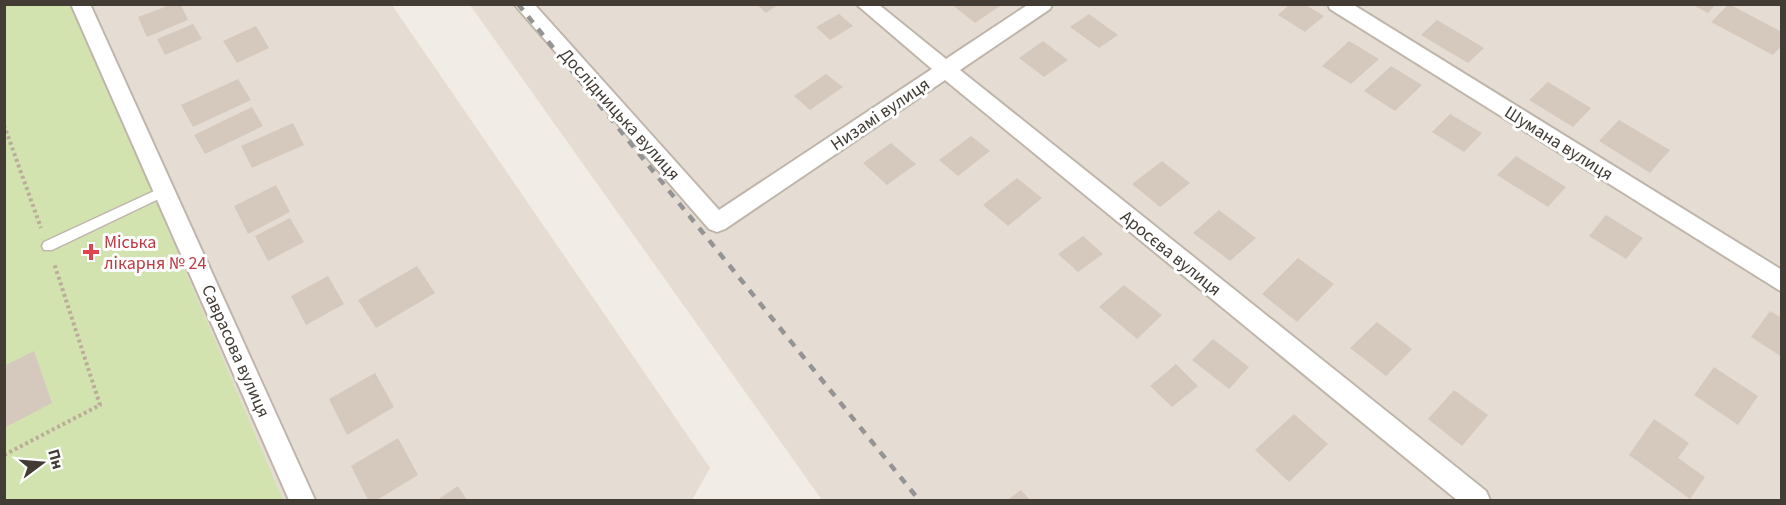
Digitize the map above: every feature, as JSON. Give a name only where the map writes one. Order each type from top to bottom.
[{"type":"street","name":"Саврасова вулиця","points":[[80,4],[302,501]]},
{"type":"street","name":"Аросєва вулиця","points":[[865,4],[1477,501]]},
{"type":"street","name":"Низамі вулиця","points":[[717,223],[1043,4]]},
{"type":"street","name":"Шумана вулиця","points":[[1337,4],[1782,282]]},
{"type":"street","name":"Дослідницька вулиця","points":[[530,9],[717,223]]},
{"type":"lane","points":[[48,246],[165,191]]},
{"type":"path","points":[[4,125],[48,246],[100,405],[4,455]]},
{"type":"shaded area","points":[[4,5],[392,5],[710,468],[692,500],[5,500]]},
{"type":"shaded area","points":[[470,5],[1781,5],[1781,500],[822,500]]},
{"type":"green space","name":"Міська лікарня № 24","points":[[4,5],[72,5],[283,500],[5,500]]},
{"type":"building","points":[[756,4],[779,4],[766,13]]},
{"type":"building","points":[[951,4],[999,4],[1000,6],[975,23]]},
{"type":"building","points":[[1290,4],[1304,4],[1324,16],[1305,32],[1278,15]]},
{"type":"building","points":[[1691,4],[1716,4],[1708,13]]},
{"type":"building","points":[[1729,4],[1782,32],[1782,45],[1773,55],[1711,22]]},
{"type":"building","points":[[170,5],[181,5],[188,20],[147,37],[138,17]]},
{"type":"building","points":[[839,14],[853,26],[830,40],[816,27]]},
{"type":"building","points":[[1089,14],[1118,35],[1099,48],[1070,27]]},
{"type":"building","points":[[1437,20],[1484,48],[1468,63],[1421,35]]},
{"type":"building","points":[[193,24],[202,39],[165,55],[157,39]]},
{"type":"building","points":[[256,26],[269,48],[237,63],[223,41]]},
{"type":"building","points":[[1043,41],[1068,60],[1044,77],[1019,58]]},
{"type":"building","points":[[1349,41],[1379,59],[1351,84],[1322,66]]},
{"type":"building","points":[[1391,66],[1422,85],[1395,111],[1364,91]]},
{"type":"building","points":[[826,74],[843,87],[810,110],[794,96]]},
{"type":"building","points":[[238,79],[251,100],[193,127],[181,105]]},
{"type":"building","points":[[1548,82],[1591,108],[1573,127],[1529,100]]},
{"type":"building","points":[[252,107],[263,126],[205,154],[194,135]]},
{"type":"building","points":[[1450,114],[1482,133],[1464,152],[1432,132]]},
{"type":"building","points":[[1619,120],[1670,150],[1650,173],[1599,141]]},
{"type":"building","points":[[293,123],[304,145],[252,168],[241,146]]},
{"type":"building","points":[[971,136],[990,151],[958,176],[939,160]]},
{"type":"building","points":[[891,143],[916,164],[887,185],[863,163]]},
{"type":"building","points":[[1516,156],[1566,187],[1548,207],[1497,175]]},
{"type":"building","points":[[1162,161],[1190,183],[1160,207],[1132,184]]},
{"type":"building","points":[[1017,178],[1042,198],[1008,226],[983,205]]},
{"type":"building","points":[[276,185],[290,212],[248,234],[234,206]]},
{"type":"building","points":[[1219,210],[1256,238],[1230,261],[1193,233]]},
{"type":"building","points":[[1606,215],[1643,238],[1626,259],[1589,236]]},
{"type":"building","points":[[290,218],[304,242],[268,261],[255,236]]},
{"type":"building","points":[[1083,236],[1103,254],[1078,272],[1058,254]]},
{"type":"building","points":[[1298,258],[1334,284],[1297,322],[1262,294]]},
{"type":"building","points":[[417,266],[435,293],[376,328],[358,300]]},
{"type":"building","points":[[328,276],[344,304],[306,325],[291,296]]},
{"type":"building","points":[[1124,285],[1162,315],[1137,339],[1099,307]]},
{"type":"building","points":[[1770,311],[1782,318],[1782,357],[1751,337]]},
{"type":"building","points":[[1377,322],[1412,349],[1386,376],[1350,348]]},
{"type":"building","points":[[1213,339],[1249,367],[1229,389],[1192,360]]},
{"type":"building","points":[[34,351],[52,403],[4,428],[4,366]]},
{"type":"building","points":[[1176,364],[1198,386],[1172,407],[1150,386]]},
{"type":"building","points":[[1714,367],[1758,396],[1738,425],[1694,395]]},
{"type":"building","points":[[375,373],[394,407],[347,435],[329,399]]},
{"type":"building","points":[[1454,390],[1488,415],[1462,446],[1428,419]]},
{"type":"building","points":[[1294,414],[1328,444],[1289,482],[1255,450]]},
{"type":"building","points":[[1654,419],[1689,443],[1678,458],[1705,477],[1690,499],[1629,455]]},
{"type":"building","points":[[398,438],[418,475],[377,500],[368,500],[351,466]]},
{"type":"building","points":[[458,486],[467,500],[437,500]]},
{"type":"building","points":[[1021,490],[1030,500],[1007,500]]},
{"type":"railway","points":[[518,4],[919,500]]},
{"type":"place","name":"Міська лікарня № 24","points":[[91,252]]}]
